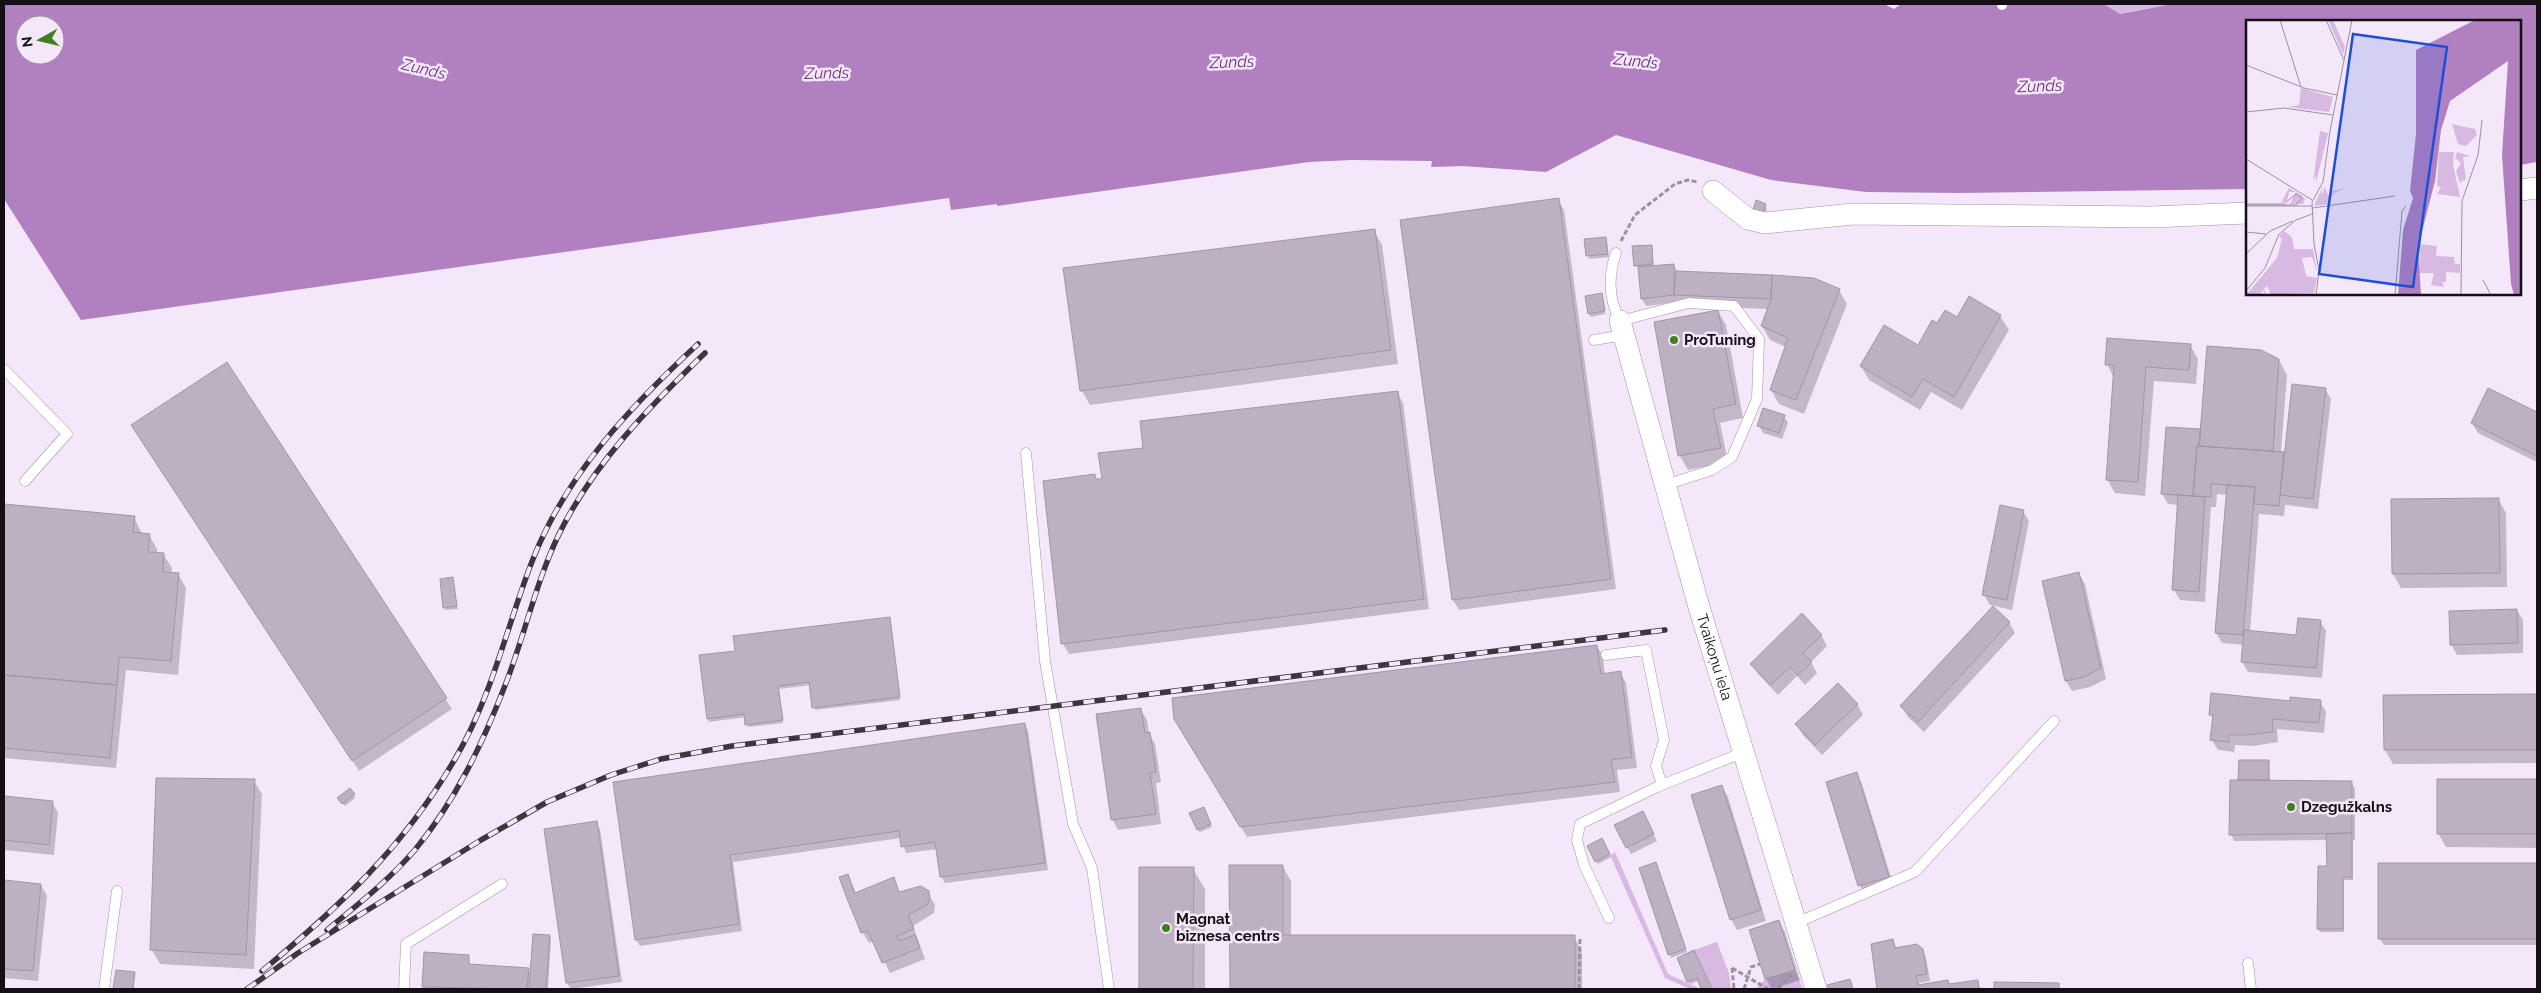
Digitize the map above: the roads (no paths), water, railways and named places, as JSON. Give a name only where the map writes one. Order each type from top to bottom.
[{"type":"street","points":[[2521,190],[2537,188]]},
{"type":"street","points":[[1713,191],[1748,219],[1765,224],[1792,219],[1853,214],[2151,217],[2246,213]]},
{"type":"street","name":"Tvaikoņu iela","points":[[1622,328],[1699,607],[1816,989]]},
{"type":"lane","points":[[1616,253],[1611,266],[1611,287],[1613,307],[1622,328]]},
{"type":"lane","points":[[1594,340],[1689,303],[1734,306],[1759,339],[1757,399],[1732,457],[1712,470],[1665,485]]},
{"type":"lane","points":[[4,369],[67,434],[25,481]]},
{"type":"lane","points":[[1026,453],[1045,661],[1073,824],[1092,868],[1109,989]]},
{"type":"lane","points":[[1606,655],[1646,650],[1664,740],[1656,766],[1662,784]]},
{"type":"lane","points":[[1796,923],[1916,872],[2054,722]]},
{"type":"lane","points":[[1609,918],[1584,865],[1577,840],[1580,824],[1662,784],[1744,752]]},
{"type":"lane","points":[[404,989],[406,944],[502,884]]},
{"type":"lane","points":[[104,989],[117,890]]},
{"type":"lane","points":[[2248,964],[2251,989]]},
{"type":"water","name":"Zunds","points":[[4,4],[1884,4],[1894,9],[1901,4],[2104,4],[2120,14],[2172,4],[2537,4],[2537,162],[2521,165],[2521,20],[2246,20],[2246,189],[1959,193],[1866,192],[1771,180],[1616,135],[1546,172],[1463,166],[1431,167],[1432,161],[1352,160],[1309,162],[997,206],[997,204],[951,210],[949,198],[81,320],[4,199]]},
{"type":"railway","points":[[262,971],[344,899],[392,848],[435,791],[455,759],[479,711],[533,559],[547,528],[564,498],[583,469],[626,416],[698,344]]},
{"type":"railway","points":[[327,930],[404,862],[442,813],[467,771],[488,728],[513,664],[551,552],[573,508],[589,483],[624,437],[663,394],[705,353]]},
{"type":"railway","points":[[247,989],[298,953],[481,840],[547,802],[611,775],[661,759],[732,746],[1665,630]]},
{"type":"place","name":"ProTuning","points":[[1674,340]]},
{"type":"place","name":"Dzegužkalns","points":[[2291,807]]},
{"type":"place","name":"Magnat biznesa centrs","points":[[1166,928]]}]
